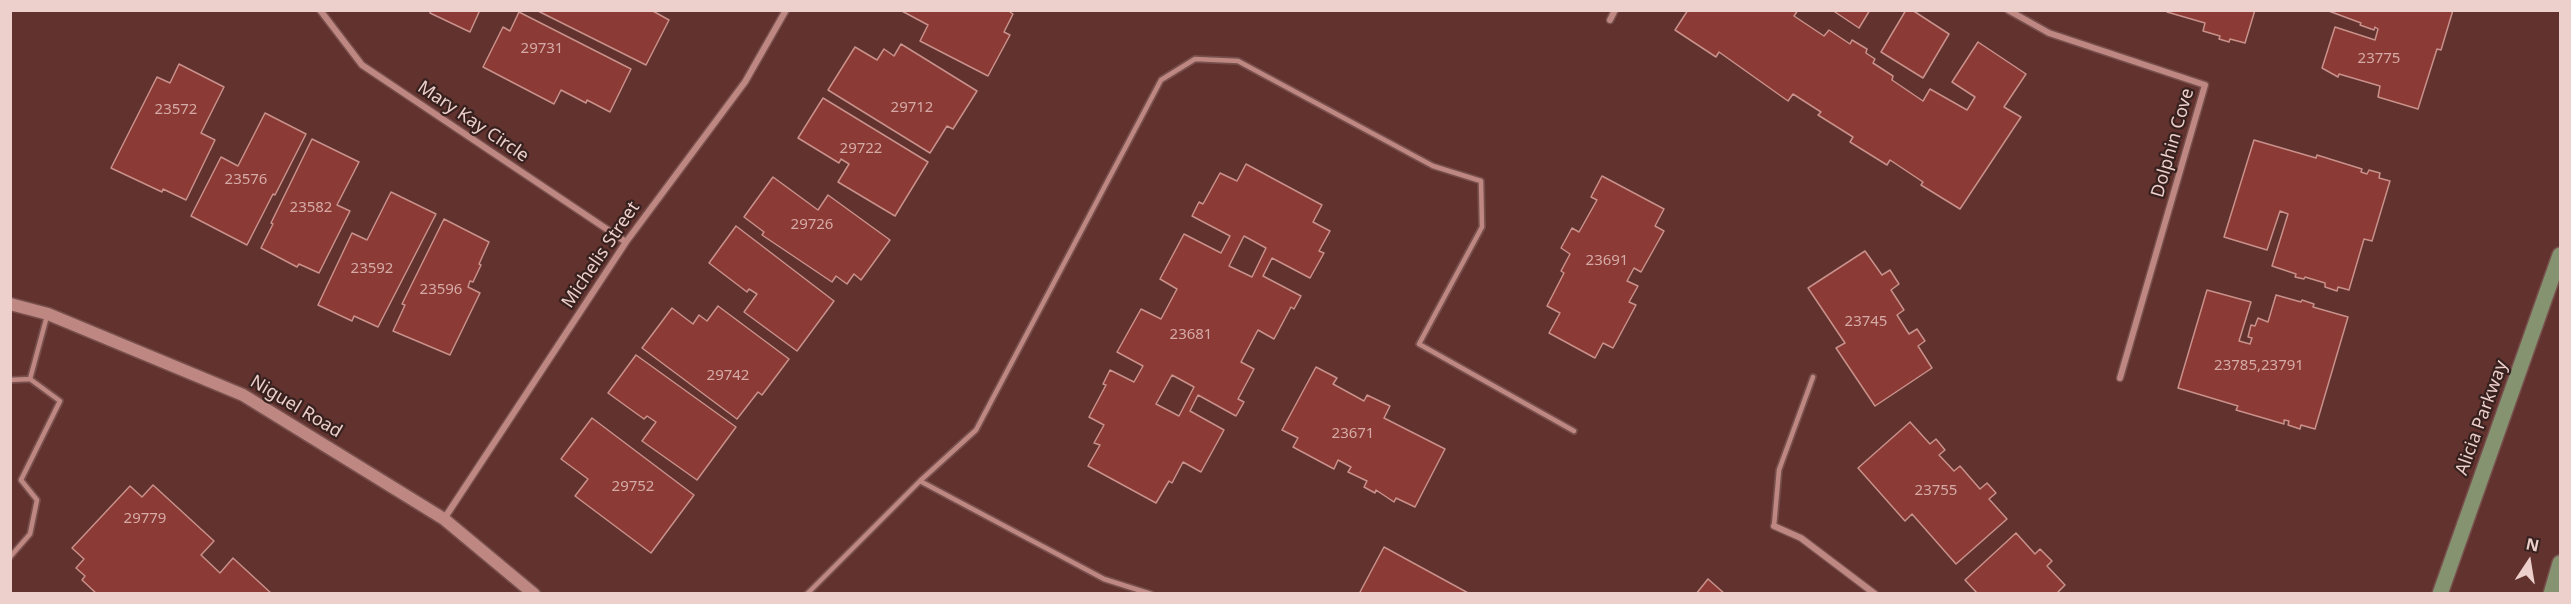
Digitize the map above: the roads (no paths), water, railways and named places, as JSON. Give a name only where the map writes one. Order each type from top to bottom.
[{"type":"main road","name":"Alicia Parkway","points":[[2440,594],[2560,255]]},
{"type":"main road","name":"Niguel Road","points":[[10,304],[48,314],[243,396],[444,519],[534,594]]},
{"type":"main road","points":[[2551,594],[2560,563]]},
{"type":"street","name":"Mary Kay Circle","points":[[320,10],[362,65],[626,242]]},
{"type":"street","name":"Michelis Street","points":[[444,519],[626,242],[745,82],[786,10]]},
{"type":"street","points":[[1610,20],[1615,10]]},
{"type":"street","name":"Dolphin Cove","points":[[2008,10],[2049,33],[2205,85],[2120,378]]},
{"type":"street","points":[[1774,526],[1801,538],[1875,594]]},
{"type":"lane","points":[[807,594],[920,481],[976,430],[1161,80],[1195,59],[1238,61],[1433,166],[1481,181],[1482,227],[1419,344],[1574,431]]},
{"type":"lane","points":[[30,379],[48,314]]},
{"type":"lane","points":[[1774,526],[1779,470],[1813,378]]},
{"type":"lane","points":[[10,380],[30,379],[60,401],[21,480],[37,500],[30,534],[10,557]]},
{"type":"lane","points":[[920,481],[1104,579],[1151,594]]}]
